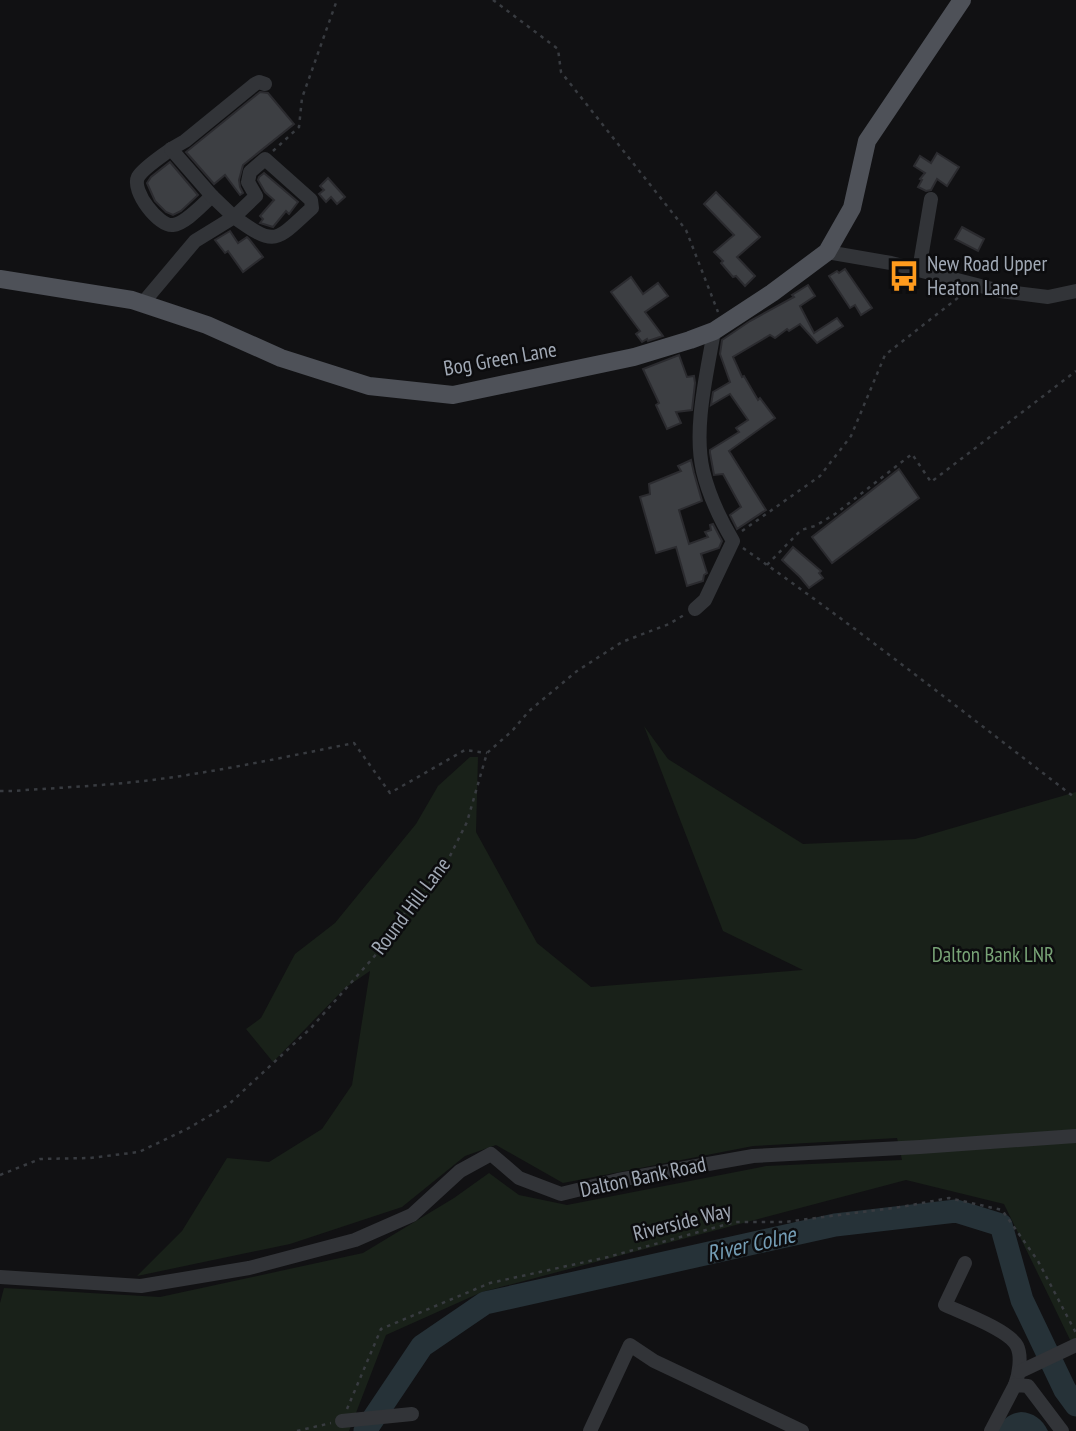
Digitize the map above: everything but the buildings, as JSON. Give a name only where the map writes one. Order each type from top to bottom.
[{"type":"main road","points":[[827,252],[852,208],[867,141],[962,0]]},
{"type":"main road","name":"Bog Green Lane","points":[[0,279],[132,300],[207,325],[281,358],[369,386],[453,395],[634,357],[690,340],[718,328],[772,293],[827,252]]},
{"type":"street","points":[[212,196],[186,219],[172,226],[160,220],[141,198],[136,183],[139,175],[255,84],[265,84]]},
{"type":"street","points":[[142,304],[195,241],[234,217],[256,196],[248,182],[250,172],[265,159],[312,200],[312,208],[282,235],[270,238],[257,233],[234,217],[212,196],[171,149]]},
{"type":"street","points":[[919,270],[931,199]]},
{"type":"street","points":[[827,252],[891,263],[1000,291],[1048,297],[1076,292]]},
{"type":"street","points":[[695,609],[705,600],[733,541],[719,517],[703,471],[700,435],[705,378],[718,328]]},
{"type":"street","name":"Dalton Bank Road","points":[[0,1277],[141,1286],[249,1268],[355,1241],[412,1215],[460,1171],[491,1154],[519,1178],[561,1194],[618,1180],[753,1156],[1076,1136]]},
{"type":"street","points":[[965,1263],[945,1305],[1006,1334],[1018,1347],[1017,1378],[991,1431]]},
{"type":"street","points":[[590,1431],[630,1345],[654,1361],[802,1431]]},
{"type":"street","points":[[1017,1378],[1076,1345]]},
{"type":"street","points":[[1017,1378],[1028,1386],[1062,1431]]},
{"type":"street","points":[[342,1421],[412,1414]]},
{"type":"path","points":[[265,159],[299,127],[302,98],[337,0]]},
{"type":"path","points":[[493,0],[558,49],[561,72],[686,230],[718,328]]},
{"type":"path","points":[[969,283],[959,297],[885,355],[851,436],[820,476],[740,532],[733,541],[802,589],[1076,797]]},
{"type":"path","points":[[767,565],[801,530],[815,526],[835,514],[912,454],[931,482],[1076,371]]},
{"type":"path","points":[[0,791],[173,777],[354,743],[390,793],[465,750],[487,753],[512,732],[529,711],[576,671],[622,642],[669,624],[695,609]]},
{"type":"path","name":"Round Hill Lane","points":[[0,1175],[40,1159],[139,1153],[228,1105],[311,1028],[380,950],[410,905],[446,864],[467,822],[487,753]]},
{"type":"path","name":"Riverside Way","points":[[342,1421],[382,1329],[490,1283],[608,1257],[735,1222],[785,1222],[949,1198],[1002,1210],[1038,1261],[1076,1333]]},
{"type":"path","points":[[297,1431],[342,1421]]},
{"type":"green space","name":"Dalton Bank LNR","points":[[644,726],[668,759],[803,844],[915,839],[1076,792],[1076,1352],[1004,1204],[906,1180],[482,1292],[386,1335],[349,1431],[0,1431],[0,1303],[4,1288],[160,1297],[363,1253],[454,1198],[489,1173],[519,1195],[567,1205],[766,1166],[902,1160],[897,1138],[753,1146],[563,1183],[496,1145],[465,1156],[402,1207],[290,1244],[137,1276],[182,1231],[227,1158],[269,1162],[322,1129],[352,1085],[370,971],[345,988],[273,1062],[246,1029],[261,1018],[295,954],[335,923],[416,824],[438,786],[470,757],[478,757],[476,832],[537,943],[591,987],[803,970],[723,931]]},
{"type":"shaded area","points":[[1021,1412],[1037,1417],[1048,1431],[996,1431],[1006,1418]]},
{"type":"waterway","name":"River Colne","points":[[365,1431],[422,1346],[485,1303],[835,1225],[956,1211],[1001,1225],[1022,1300],[1065,1390],[1076,1405]]},
{"type":"place","name":"New Road Upper Heaton Lane","points":[[904,276]]}]
